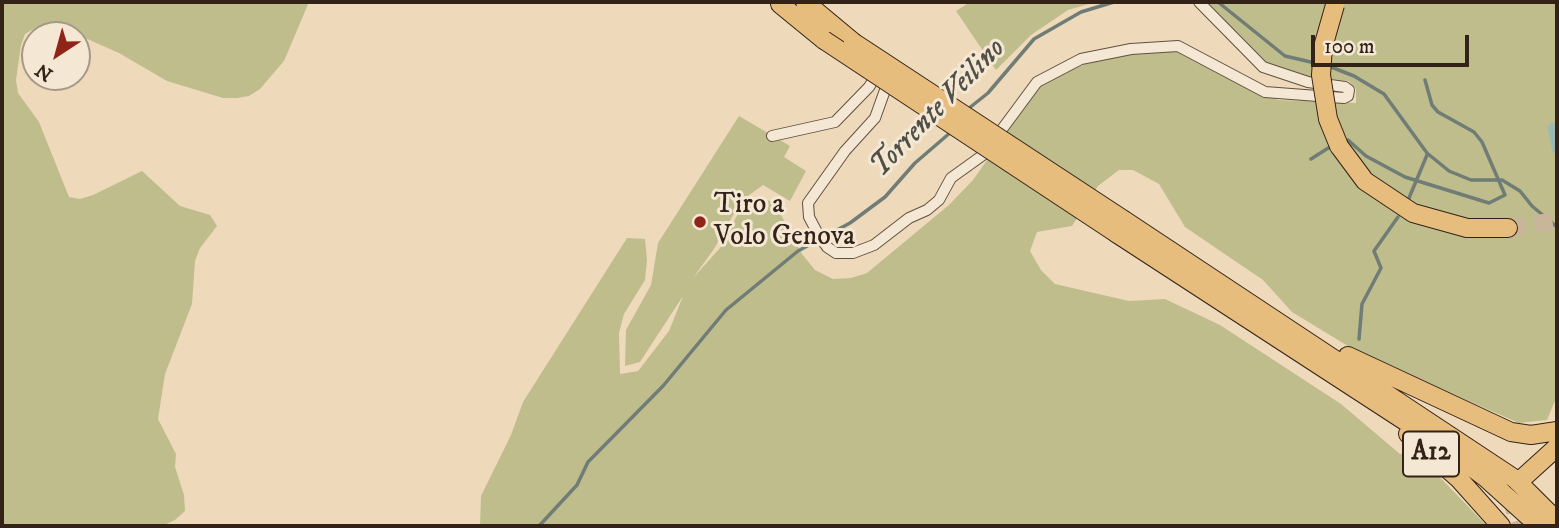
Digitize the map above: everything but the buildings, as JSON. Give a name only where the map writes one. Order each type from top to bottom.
[{"type":"highway","points":[[805,2],[829,33]]},
{"type":"highway","points":[[780,4],[875,58],[1354,389],[1466,462],[1539,526]]},
{"type":"highway","points":[[1336,4],[1323,47],[1321,75],[1325,104],[1339,146],[1365,181],[1413,213],[1466,228],[1508,228]]},
{"type":"highway","points":[[1120,227],[1304,336],[1515,479],[1557,521]]},
{"type":"highway","points":[[1304,336],[1511,432],[1531,435],[1557,431]]},
{"type":"highway","name":"A12","points":[[1354,389],[1459,479],[1501,526]]},
{"type":"highway","points":[[1525,476],[1557,447]]},
{"type":"street","points":[[772,136],[835,122],[869,87],[887,59],[894,60],[875,118],[807,203],[810,220],[824,244],[839,253],[859,251],[874,245],[914,215],[928,210],[939,200],[951,178],[984,155],[1037,82],[1081,60],[1131,49],[1178,46],[1265,92],[1343,98],[1348,96],[1349,90],[1345,87],[1308,82],[1263,67],[1199,2]]},
{"type":"shaded area","points":[[2,2],[309,2],[284,61],[260,89],[249,96],[237,98],[223,98],[167,81],[119,53],[91,41],[91,21],[21,21],[16,80],[18,93],[39,122],[69,197],[80,199],[93,195],[142,171],[180,206],[210,215],[217,226],[200,248],[195,261],[192,304],[165,374],[158,419],[176,454],[175,467],[184,495],[185,511],[162,526],[2,526]]},
{"type":"shaded area","points":[[970,2],[1096,2],[1068,10],[1031,35],[996,70],[956,11]]},
{"type":"shaded area","points":[[1207,2],[1557,2],[1557,396],[1547,420],[1519,423],[1361,354],[1292,312],[1263,280],[1185,227],[1159,184],[1133,170],[1119,170],[1098,186],[1072,226],[1037,232],[1030,251],[1041,270],[1055,284],[1129,301],[1165,299],[1220,325],[1341,404],[1400,454],[1413,454],[1429,466],[1487,526],[480,526],[481,496],[511,435],[523,402],[627,238],[645,239],[647,260],[645,280],[624,314],[619,333],[620,374],[638,371],[669,331],[683,296],[640,362],[625,366],[626,330],[651,285],[658,243],[739,116],[790,146],[784,157],[806,171],[790,201],[763,185],[741,201],[714,249],[693,278],[720,248],[741,208],[756,197],[774,202],[802,254],[815,270],[833,279],[851,278],[867,273],[949,205],[973,180],[1037,89],[1057,75],[1086,64],[1138,53],[1175,51],[1278,100],[1356,103],[1356,89],[1349,81],[1308,77],[1268,66]]},
{"type":"waterway","name":"Torrente Veilino","points":[[968,109],[988,93],[1034,39],[1081,12],[1114,2]]},
{"type":"waterway","points":[[1218,2],[1285,56],[1315,63]]},
{"type":"waterway","points":[[1326,65],[1354,76],[1384,94],[1427,153],[1449,171],[1471,180],[1502,180],[1520,191],[1532,206],[1557,227]]},
{"type":"waterway","points":[[1343,140],[1348,140],[1366,156],[1405,177],[1489,203],[1505,195],[1482,142],[1474,132],[1438,112],[1432,105],[1425,80]]},
{"type":"waterway","points":[[1553,128],[1557,149]]},
{"type":"waterway","name":"Torrente Veilino","points":[[539,526],[577,485],[588,462],[663,386],[726,310],[798,251],[850,223],[885,197],[915,163],[951,132]]},
{"type":"waterway","points":[[1311,159],[1333,145]]},
{"type":"waterway","points":[[1409,198],[1427,155]]},
{"type":"waterway","points":[[1359,339],[1362,304],[1381,268],[1374,251],[1398,217]]},
{"type":"tunnel","points":[[1508,228],[1557,221]]},
{"type":"tunnel","points":[[1515,494],[1514,508],[1520,526]]},
{"type":"place","name":"Tiro a Volo Genova","points":[[700,222]]}]
